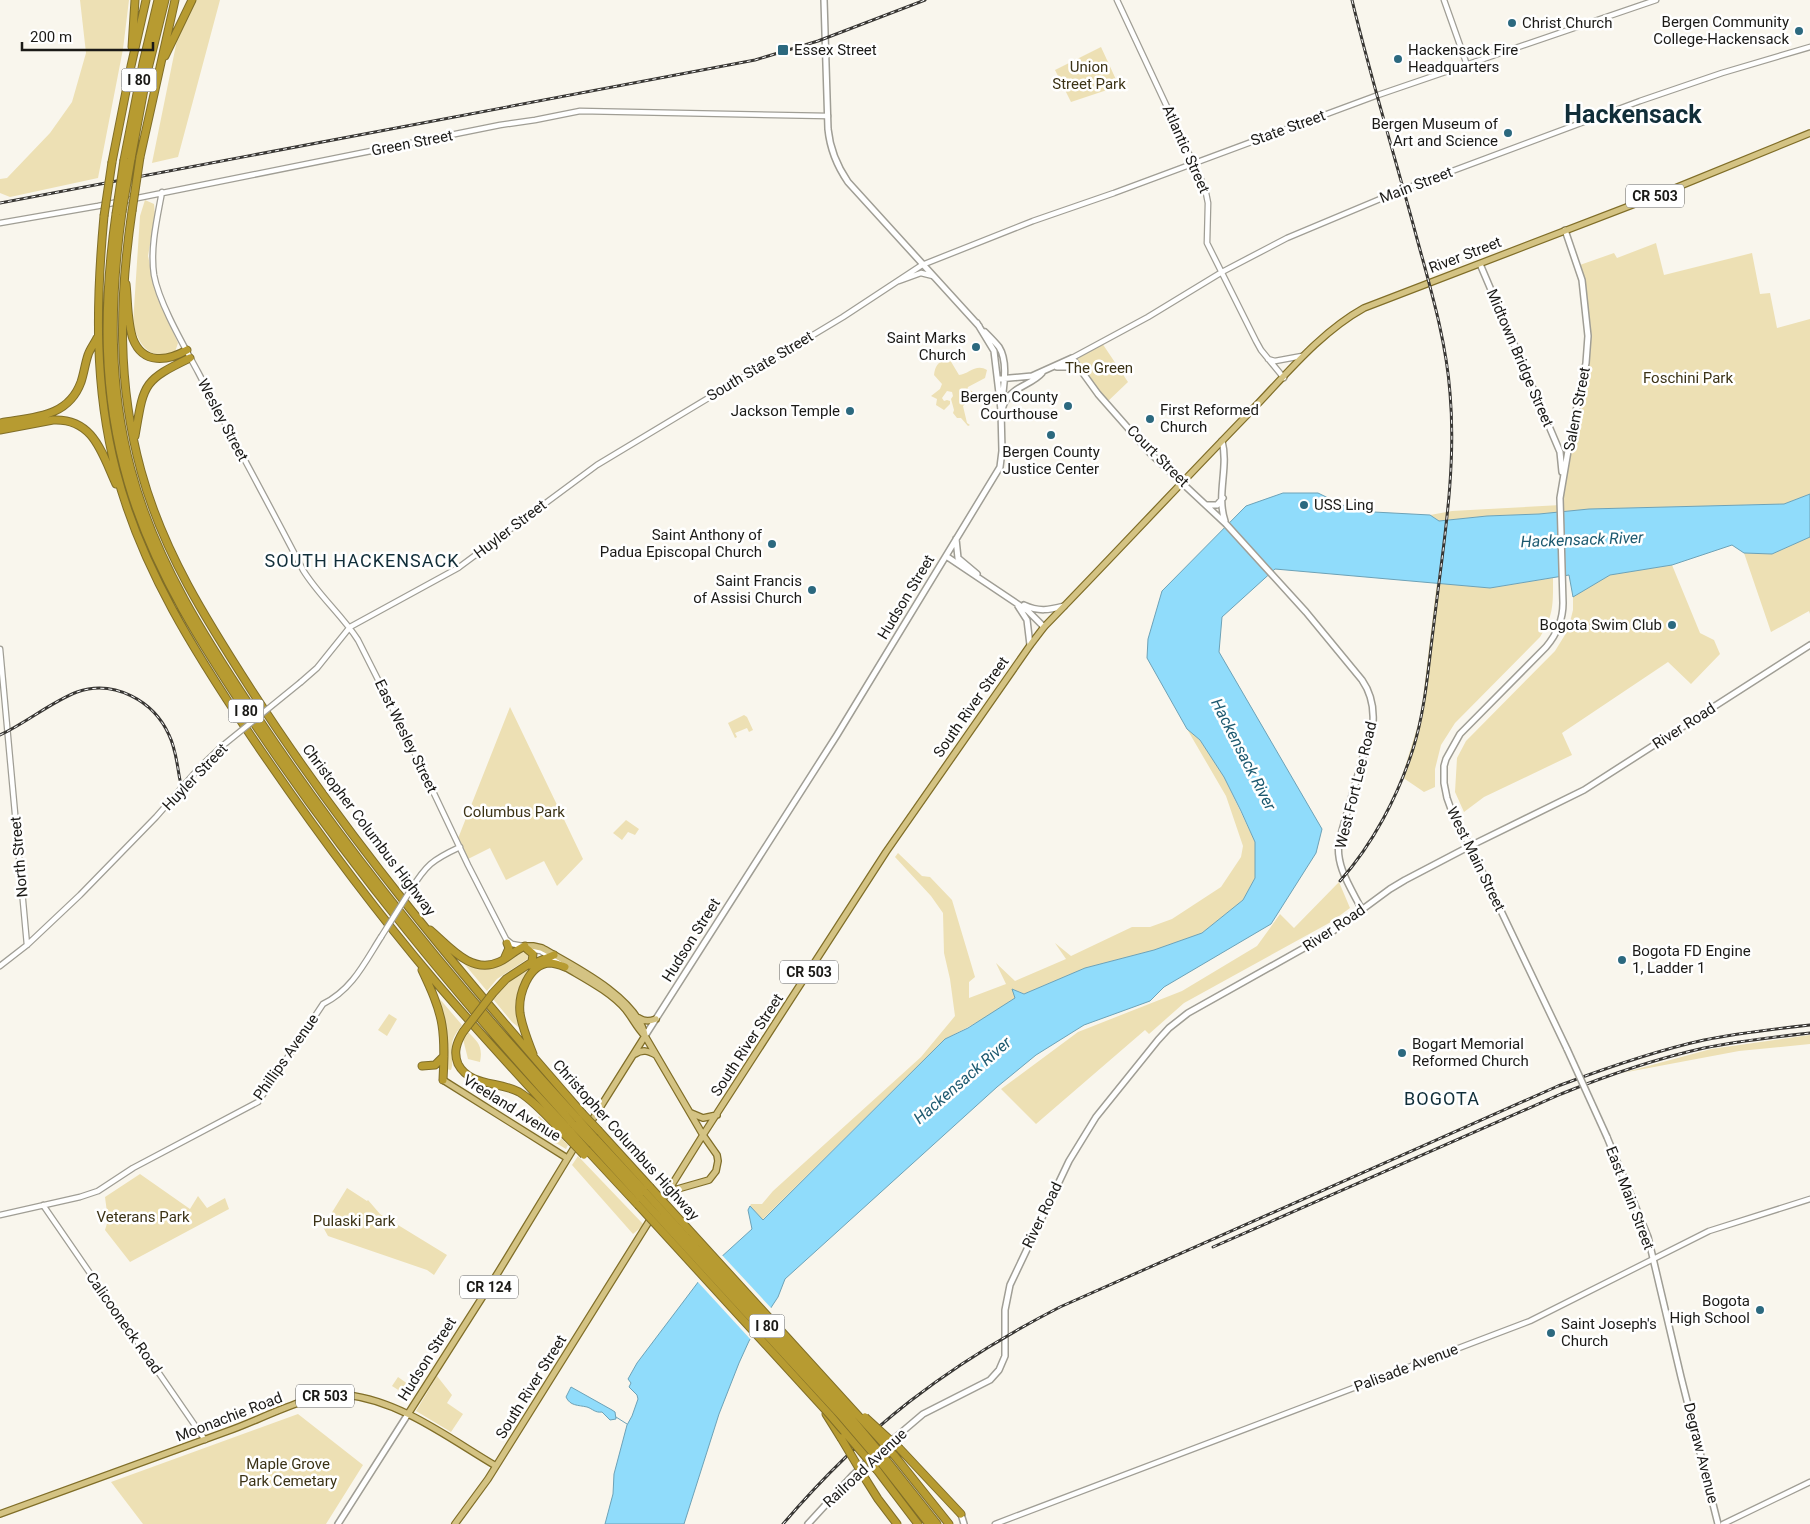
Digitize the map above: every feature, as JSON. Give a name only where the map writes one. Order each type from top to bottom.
[{"type":"highway","points":[[131,66],[135,0]]},
{"type":"highway","name":"Christopher Columbus Highway","points":[[146,0],[112,162],[104,216],[99,268],[97,338],[106,428],[116,471],[126,506],[141,546],[166,599],[230,705],[326,843],[419,962],[458,1008],[835,1390],[894,1455],[949,1524]]},
{"type":"highway","name":"Christopher Columbus Highway","points":[[158,0],[143,63],[119,213],[112,313],[113,360],[117,400],[124,439],[135,485],[151,530],[170,573],[193,615],[235,682],[302,781],[353,852],[452,977],[574,1125]]},
{"type":"highway","name":"Christopher Columbus Highway","points":[[127,159],[164,0]]},
{"type":"highway","name":"Christopher Columbus Highway","points":[[175,0],[140,157],[124,268],[121,316],[125,394],[145,486],[181,574],[204,615],[254,694],[300,762],[368,856],[416,918],[534,1058],[574,1125]]},
{"type":"highway","points":[[161,63],[192,0]]},
{"type":"highway","points":[[124,268],[130,326],[137,346],[148,356],[156,359],[171,358],[187,350]]},
{"type":"highway","points":[[0,423],[44,415],[65,406],[76,394],[85,371],[87,356],[97,338]]},
{"type":"highway","points":[[134,442],[140,403],[147,386],[156,375],[190,358]]},
{"type":"highway","points":[[0,430],[54,420],[70,421],[78,424],[92,435],[126,506]]},
{"type":"highway","points":[[416,918],[466,960],[481,966],[498,963],[517,950],[526,948],[532,952],[534,958],[525,968]]},
{"type":"highway","points":[[504,959],[508,953],[506,941]]},
{"type":"highway","points":[[551,955],[506,979],[493,993],[457,1042],[455,1050],[457,1061],[470,1078],[518,1092],[535,1104],[574,1125],[591,1143]]},
{"type":"highway","points":[[419,962],[441,1018],[444,1056],[443,1080]]},
{"type":"highway","points":[[534,1058],[520,1014],[522,992],[528,978],[539,967],[552,963],[565,966]]},
{"type":"highway","points":[[422,1066],[435,1065],[444,1056]]},
{"type":"highway","name":"Christopher Columbus Highway","points":[[591,1143],[602,1166],[644,1196],[851,1418],[918,1524]]},
{"type":"highway","name":"Christopher Columbus Highway","points":[[644,1196],[819,1403],[882,1465],[937,1524]]},
{"type":"highway","points":[[835,1390],[900,1449],[961,1514]]},
{"type":"highway","points":[[819,1403],[878,1499],[897,1524]]},
{"type":"highway","name":"Christopher Columbus Highway","points":[[882,1465],[929,1524]]},
{"type":"main road","points":[[824,0],[828,129],[832,150],[843,174],[922,265],[977,323]]},
{"type":"main road","name":"River Street","points":[[1182,482],[1335,326],[1364,308],[1653,197],[1810,133]]},
{"type":"main road","name":"Salem Street","points":[[1562,549],[1561,502],[1563,483],[1588,349],[1588,321],[1579,270],[1564,230]]},
{"type":"main road","name":"Midtown Bridge Street","points":[[1480,264],[1560,452],[1563,483]]},
{"type":"main road","name":"Hudson Street","points":[[338,1524],[499,1271],[567,1158],[837,735],[1000,467],[1002,451],[1001,378],[994,351],[977,323]]},
{"type":"main road","name":"CR 124","points":[[977,323],[1002,353],[1004,370],[1001,378]]},
{"type":"main road","name":"Main Street","points":[[1001,378],[1022,378],[1044,372],[1072,358]]},
{"type":"main road","name":"Court Street","points":[[1072,358],[1098,394],[1150,453],[1207,505],[1249,549]]},
{"type":"main road","points":[[1054,367],[1072,367],[1081,371]]},
{"type":"main road","name":"Main Street","points":[[1001,410],[1007,398],[1044,372]]},
{"type":"main road","points":[[1222,441],[1226,459],[1223,498],[1226,524]]},
{"type":"main road","name":"South River Street","points":[[455,1524],[474,1500],[496,1466],[703,1135],[886,852],[1030,645],[1044,627],[1182,482]]},
{"type":"main road","points":[[1207,505],[1217,504],[1223,498]]},
{"type":"main road","points":[[956,539],[958,558],[981,578]]},
{"type":"main road","name":"West Fort Lee Road","points":[[1249,549],[1362,680],[1373,705],[1371,736],[1338,848],[1338,862],[1362,910]]},
{"type":"main road","name":"West Main Street","points":[[1562,549],[1563,611],[1555,634],[1546,647],[1467,726],[1454,743],[1446,759],[1444,773],[1447,798],[1457,823],[1470,846],[1566,1049]]},
{"type":"main road","points":[[946,556],[1015,601],[1044,627]]},
{"type":"main road","points":[[1015,601],[1037,610],[1046,611],[1064,606]]},
{"type":"main road","points":[[1015,601],[1027,620],[1030,645]]},
{"type":"main road","name":"River Road","points":[[1005,1356],[1005,1310],[1010,1285],[1069,1161],[1096,1118],[1162,1036],[1188,1013],[1338,928],[1390,889],[1470,846],[1584,790],[1810,645]]},
{"type":"main road","points":[[526,948],[533,946],[542,948],[613,992],[630,1006],[643,1026],[645,1036]]},
{"type":"main road","points":[[565,966],[618,1003],[645,1036],[703,1135],[717,1155],[718,1166],[709,1180],[674,1190],[666,1196]]},
{"type":"main road","points":[[638,1017],[650,1021],[656,1019]]},
{"type":"main road","name":"East Main Street","points":[[1566,1049],[1607,1137],[1643,1222],[1654,1259],[1683,1382]]},
{"type":"main road","points":[[633,1055],[640,1051],[647,1051],[657,1056]]},
{"type":"main road","name":"Vreeland Avenue","points":[[443,1080],[567,1158]]},
{"type":"main road","points":[[689,1111],[702,1118],[717,1115]]},
{"type":"main road","name":"Railroad Avenue","points":[[808,1524],[852,1476],[923,1414],[990,1380],[999,1370],[1005,1356]]},
{"type":"main road","name":"Degraw Avenue","points":[[1683,1382],[1718,1524]]},
{"type":"main road","name":"Moonachie Road","points":[[0,1514],[118,1472],[305,1401],[325,1396],[356,1396],[408,1414]]},
{"type":"main road","name":"CR 503","points":[[408,1414],[496,1466]]},
{"type":"main road","points":[[961,1514],[964,1524]]},
{"type":"street","name":"Atlantic Street","points":[[1117,0],[1194,164],[1207,196],[1208,243],[1252,334],[1267,358],[1284,378]]},
{"type":"street","points":[[1444,0],[1467,65]]},
{"type":"street","name":"State Street","points":[[922,265],[1033,221],[1194,164],[1378,95],[1656,0]]},
{"type":"street","name":"Main Street","points":[[1072,358],[1222,272],[1287,238],[1404,189],[1655,96],[1722,72],[1810,47]]},
{"type":"street","name":"Green Street","points":[[0,223],[580,111],[828,116]]},
{"type":"street","name":"Wesley Street","points":[[162,192],[154,246],[154,273],[158,291],[190,358],[303,570],[315,587],[350,627]]},
{"type":"street","name":"South State Street","points":[[597,465],[843,317],[922,265]]},
{"type":"street","points":[[898,281],[921,273],[933,276]]},
{"type":"street","points":[[1267,358],[1275,362],[1305,355]]},
{"type":"street","points":[[1555,440],[1563,450],[1569,445]]},
{"type":"street","name":"Huyler Street","points":[[0,966],[27,945],[80,896],[156,817],[199,768],[317,668],[350,627],[458,568],[597,465]]},
{"type":"street","name":"East Wesley Street","points":[[350,627],[411,745],[506,941]]},
{"type":"street","name":"North Street","points":[[0,649],[27,945]]},
{"type":"street","name":"Phillips Avenue","points":[[0,1215],[98,1191],[133,1168],[258,1102],[323,1004],[338,996],[350,984],[420,876],[439,856],[460,848]]},
{"type":"street","points":[[506,941],[526,948]]},
{"type":"street","points":[[506,941],[517,950]]},
{"type":"street","points":[[551,955],[565,966]]},
{"type":"street","name":"Palisade Avenue","points":[[995,1524],[1530,1320],[1709,1231],[1810,1199]]},
{"type":"street","name":"Calicooneck Road","points":[[43,1205],[204,1440]]},
{"type":"street","points":[[1723,1524],[1810,1482]]},
{"type":"green space","points":[[80,0],[129,0],[123,49],[98,178],[10,197],[0,193],[0,179],[7,178],[50,133],[72,102],[86,53]]},
{"type":"green space","points":[[195,0],[220,0],[178,157],[152,163],[178,35]]},
{"type":"green space","name":"Union Street Park","points":[[1101,47],[1119,86],[1071,102],[1055,70]]},
{"type":"green space","points":[[145,200],[154,204],[155,215],[148,256],[157,297],[178,343],[175,352],[166,354],[152,353],[147,350],[139,339],[133,324],[140,216]]},
{"type":"green space","name":"Foschini Park","points":[[1656,243],[1664,275],[1752,253],[1760,294],[1770,293],[1777,328],[1810,319],[1810,494],[1784,504],[1589,509],[1439,521],[1430,515],[1452,511],[1561,505],[1588,336],[1577,266],[1614,253],[1617,258]]},
{"type":"green space","name":"The Green","points":[[1102,343],[1128,382],[1106,403],[1072,358]]},
{"type":"green space","points":[[945,358],[950,360],[959,375],[976,368],[987,370],[985,378],[968,387],[967,390],[972,391],[975,395],[963,406],[967,423],[970,425],[968,426],[953,413],[952,392],[947,391],[942,398],[944,401],[950,401],[950,404],[944,410],[936,405],[937,399],[931,396],[940,389],[942,384],[934,375],[937,365]]},
{"type":"green space","points":[[1810,537],[1810,614],[1809,611],[1771,632],[1744,553],[1772,554]]},
{"type":"green space","points":[[1672,565],[1700,633],[1714,640],[1720,654],[1691,684],[1668,662],[1562,733],[1572,755],[1484,797],[1464,812],[1455,792],[1457,758],[1466,741],[1555,651],[1568,630],[1573,610],[1573,595],[1610,575]]},
{"type":"green space","points":[[1553,578],[1552,609],[1540,637],[1455,723],[1441,745],[1435,769],[1435,787],[1424,792],[1402,777],[1421,715],[1437,582],[1490,588]]},
{"type":"green space","name":"Columbus Park","points":[[510,707],[583,859],[557,886],[544,861],[506,880],[490,848],[466,860],[457,841]]},
{"type":"green space","points":[[744,715],[747,717],[753,730],[749,732],[747,728],[735,733],[737,737],[735,738],[728,723]]},
{"type":"green space","points":[[1187,729],[1200,740],[1224,777],[1255,842],[1255,878],[1243,900],[1202,933],[1154,950],[1085,968],[1024,994],[1013,989],[1015,998],[981,1020],[945,1039],[762,1220],[750,1206],[751,1204],[762,1204],[773,1191],[921,1057],[955,1016],[944,953],[943,913],[931,896],[895,857],[898,853],[922,876],[930,877],[952,900],[975,977],[969,982],[969,998],[1006,984],[996,963],[1015,981],[1066,959],[1055,943],[1071,956],[1132,927],[1150,927],[1172,919],[1221,887],[1241,857],[1243,846],[1226,796]]},
{"type":"green space","points":[[626,820],[639,829],[635,835],[628,832],[622,840],[613,833]]},
{"type":"green space","points":[[1339,882],[1350,908],[1331,922],[1184,1003],[1149,1034],[1145,1030],[1036,1124],[1001,1089],[1078,1032],[1182,991],[1257,946],[1280,914],[1294,928]]},
{"type":"green space","points":[[519,952],[526,952],[529,958],[497,979],[487,991],[461,960],[479,967],[491,968],[503,963]]},
{"type":"green space","points":[[535,966],[523,982],[518,996],[518,1010],[522,1030],[512,1022],[493,999],[506,983]]},
{"type":"green space","points":[[439,998],[462,1025],[453,1041],[451,1070],[446,1069],[446,1032]]},
{"type":"green space","points":[[389,1014],[397,1019],[387,1036],[378,1030]]},
{"type":"green space","points":[[468,1032],[479,1045],[481,1052],[480,1062],[468,1059],[463,1039]]},
{"type":"green space","points":[[1810,1035],[1810,1044],[1739,1051],[1622,1073],[1711,1049]]},
{"type":"green space","points":[[539,1116],[568,1145],[566,1149],[531,1128]]},
{"type":"green space","points":[[578,1156],[644,1225],[633,1234],[572,1165]]},
{"type":"green space","name":"Veterans Park","points":[[140,1174],[190,1209],[198,1196],[207,1208],[225,1198],[229,1209],[130,1262],[105,1230],[108,1220],[105,1197]]},
{"type":"green space","name":"Pulaski Park","points":[[347,1188],[368,1200],[380,1214],[447,1255],[434,1275],[427,1270],[328,1236],[323,1227]]},
{"type":"green space","points":[[437,1376],[452,1395],[447,1403],[463,1414],[451,1432],[416,1411]]},
{"type":"green space","points":[[398,1377],[415,1389],[411,1395],[403,1393],[392,1386]]},
{"type":"green space","name":"Maple Grove Park Cemetary","points":[[298,1414],[363,1465],[326,1524],[143,1524],[111,1482]]},
{"type":"water","name":"Hackensack River","points":[[1283,493],[1318,493],[1355,511],[1430,515],[1439,521],[1589,509],[1784,504],[1810,494],[1810,537],[1772,554],[1744,553],[1732,545],[1672,565],[1610,575],[1573,597],[1569,575],[1490,588],[1275,569],[1222,617],[1219,652],[1322,829],[1316,853],[1271,924],[1164,987],[1150,1001],[1084,1025],[1036,1055],[997,1087],[785,1279],[778,1297],[749,1341],[739,1363],[719,1414],[684,1524],[605,1524],[613,1494],[614,1474],[627,1425],[638,1399],[637,1395],[629,1387],[631,1383],[628,1379],[637,1363],[708,1269],[752,1229],[748,1210],[750,1206],[763,1220],[945,1039],[968,1028],[1015,998],[1012,989],[1024,994],[1085,968],[1154,950],[1202,933],[1243,900],[1255,878],[1255,842],[1224,777],[1200,740],[1187,729],[1147,658],[1148,639],[1162,591],[1246,506]]},
{"type":"water","points":[[571,1387],[615,1412],[616,1419],[610,1420],[602,1412],[570,1402],[566,1397]]},
{"type":"pier","points":[[721,1254],[773,1310],[752,1341],[696,1280],[706,1267]]},
{"type":"waterway","points":[[616,1417],[627,1424]]},
{"type":"railway","points":[[0,203],[755,60],[818,41],[925,0]]},
{"type":"railway","points":[[1340,881],[1374,835],[1392,802],[1407,767],[1417,735],[1426,690],[1444,542],[1452,452],[1448,373],[1437,313],[1352,0]]},
{"type":"railway","points":[[0,735],[77,692],[105,688],[118,691],[143,703],[154,712],[162,723],[173,746],[180,780]]},
{"type":"railway","points":[[783,1524],[845,1458],[910,1401],[981,1352],[1060,1307],[1558,1086],[1630,1060],[1685,1044],[1730,1035],[1810,1025]]},
{"type":"railway","points":[[1213,1247],[1561,1094],[1614,1074],[1650,1062],[1704,1048],[1810,1033]]},
{"type":"place","name":"Christ Church","points":[[1512,23]]},
{"type":"place","name":"Bergen Community College-Hackensack","points":[[1799,31]]},
{"type":"place","name":"Essex Street","points":[[783,50]]},
{"type":"place","name":"Hackensack Fire Headquarters","points":[[1398,59]]},
{"type":"place","name":"Bergen Museum of Art and Science","points":[[1508,133]]},
{"type":"place","name":"Saint Marks Church","points":[[976,347]]},
{"type":"place","name":"Bergen County Courthouse","points":[[1068,406]]},
{"type":"place","name":"Jackson Temple","points":[[850,411]]},
{"type":"place","name":"First Reformed Church","points":[[1150,419]]},
{"type":"place","name":"Bergen County Justice Center","points":[[1051,435]]},
{"type":"place","name":"USS Ling","points":[[1304,505]]},
{"type":"place","name":"Saint Anthony of Padua Episcopal Church","points":[[772,544]]},
{"type":"place","name":"Saint Francis of Assisi Church","points":[[812,590]]},
{"type":"place","name":"Bogota Swim Club","points":[[1672,625]]},
{"type":"place","name":"Bogota FD Engine 1, Ladder 1","points":[[1622,960]]},
{"type":"place","name":"Bogart Memorial Reformed Church","points":[[1402,1053]]},
{"type":"place","name":"Bogota High School","points":[[1760,1310]]},
{"type":"place","name":"Saint Joseph's Church","points":[[1551,1333]]},
{"type":"district","name":"Hackensack","points":[[1633,114]]},
{"type":"district","name":"SOUTH HACKENSACK","points":[[362,561]]},
{"type":"district","name":"BOGOTA","points":[[1442,1099]]}]
